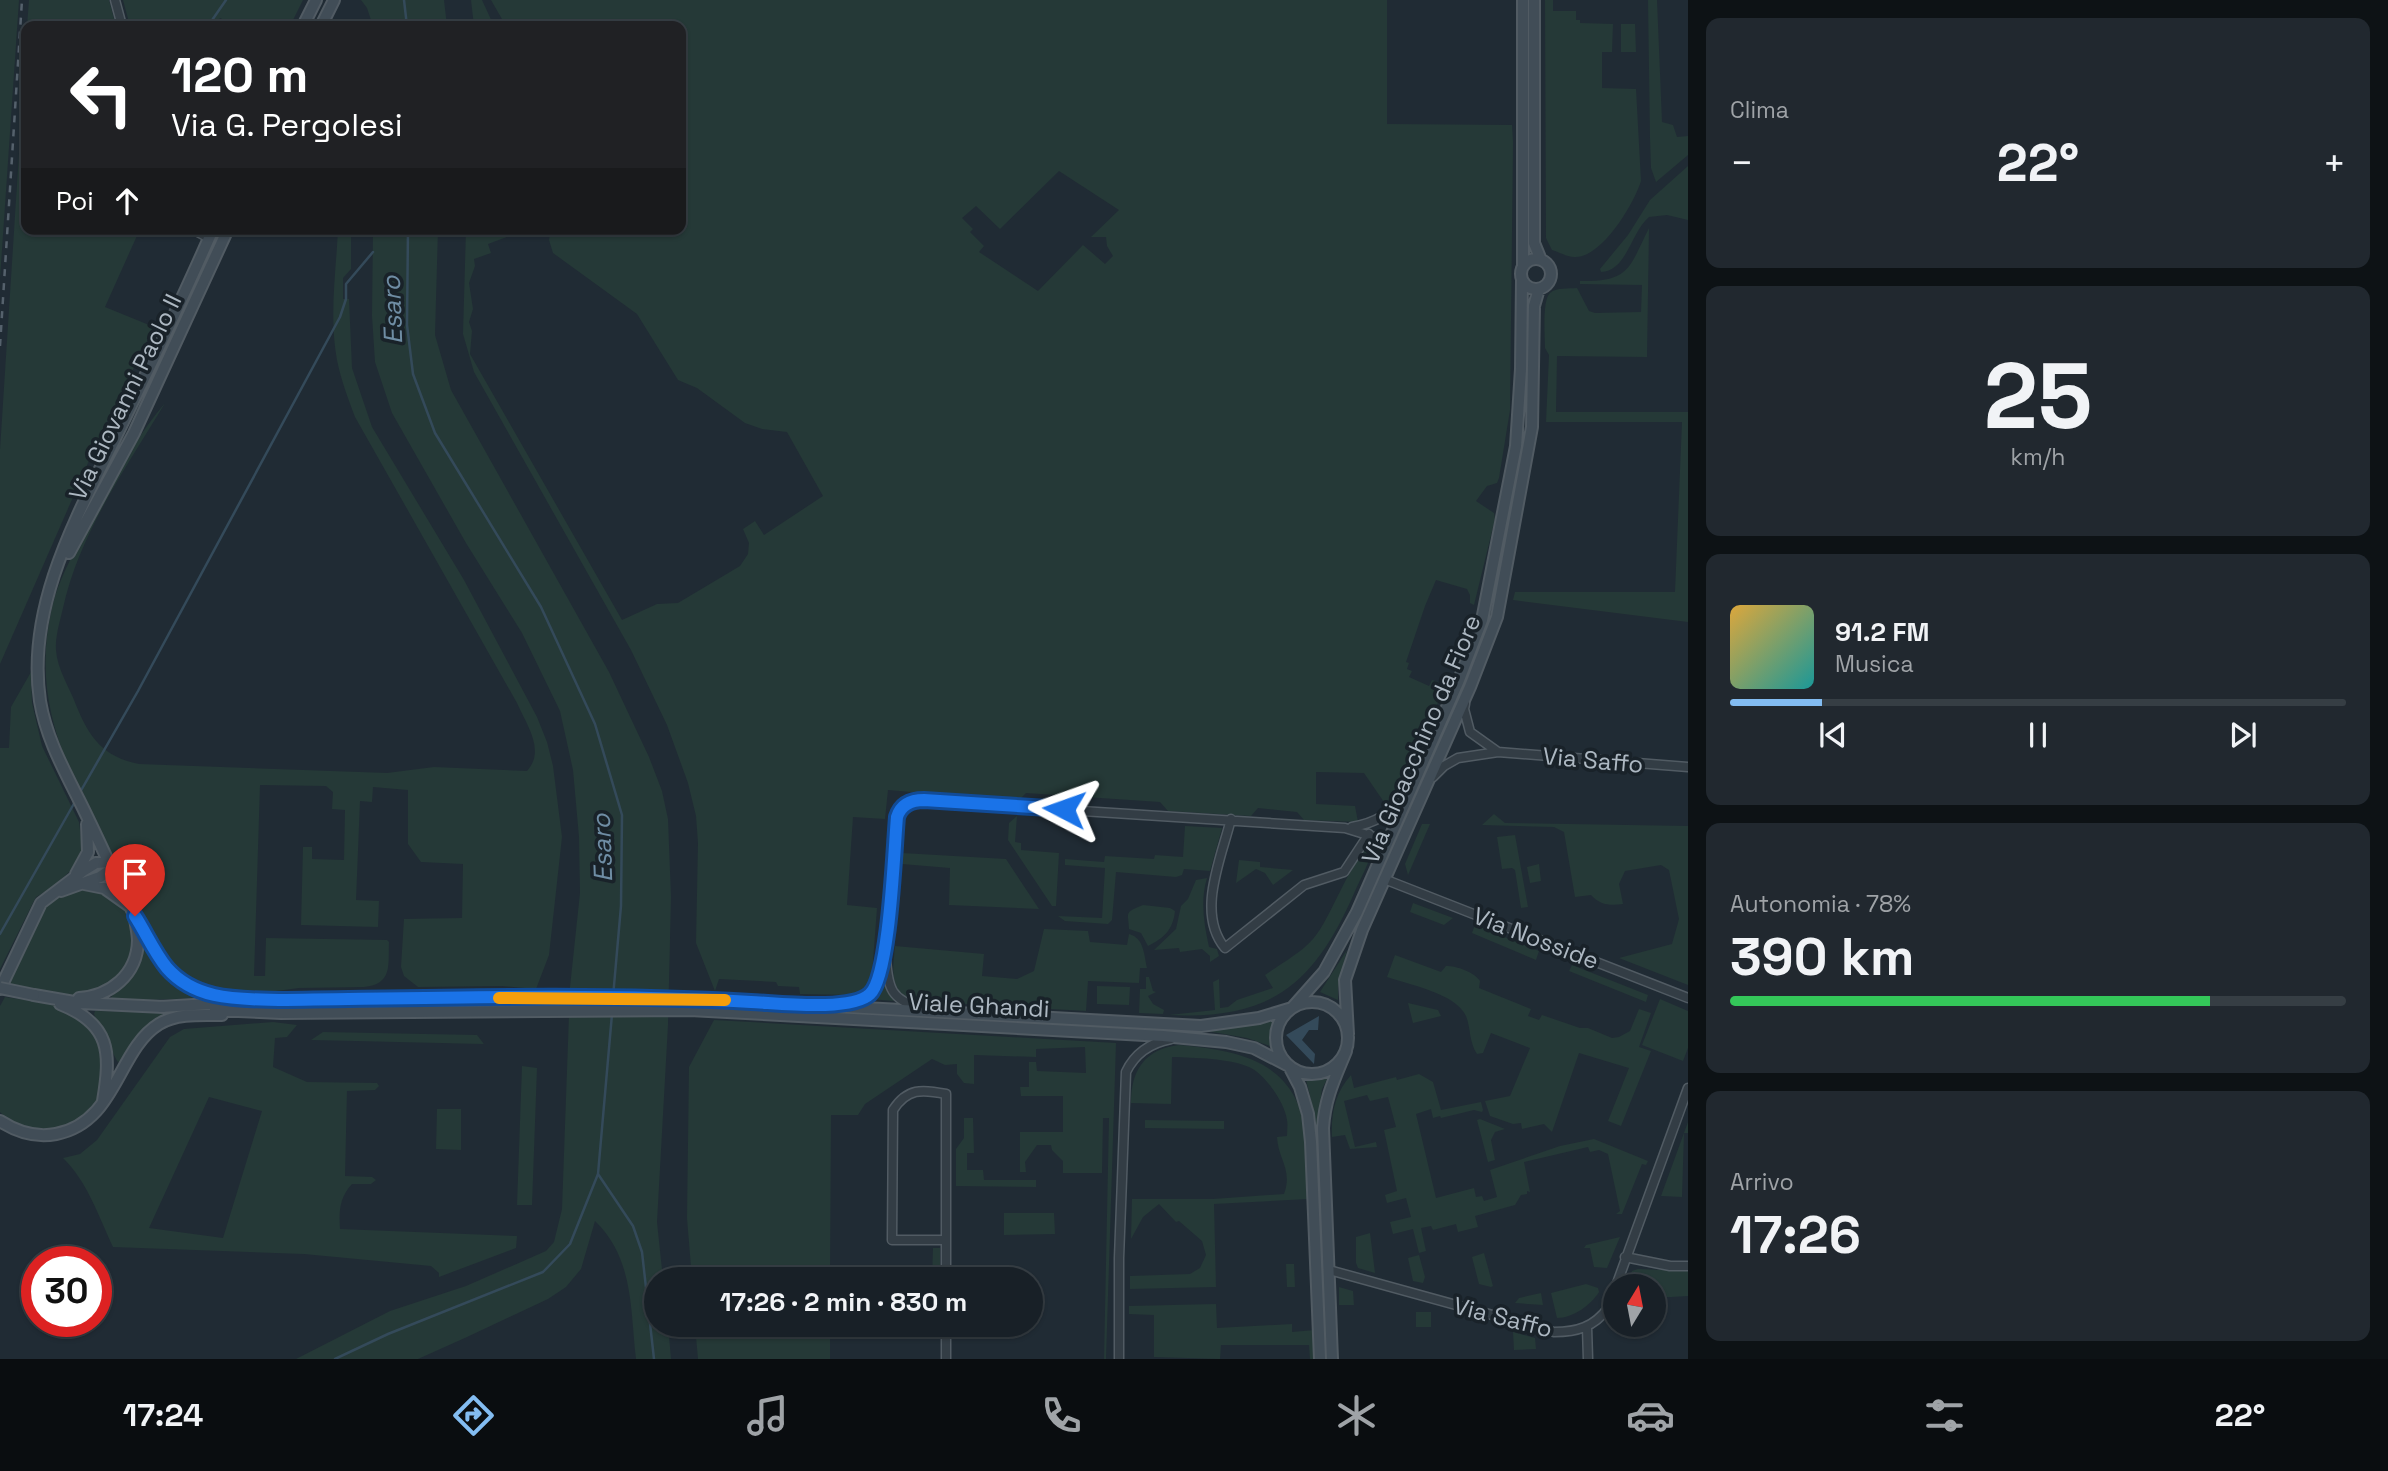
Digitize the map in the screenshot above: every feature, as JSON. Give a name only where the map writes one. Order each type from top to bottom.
[{"type":"street","points":[[115,0],[121,21]]},
{"type":"street","points":[[306,21],[316,0]]},
{"type":"street","points":[[324,21],[334,0]]},
{"type":"street","points":[[1524,0],[1522,280],[1529,287],[1539,289],[1547,284],[1551,275],[1534,243],[1534,0]]},
{"type":"street","name":"Via Giovanni Paolo II","points":[[210,235],[76,520],[52,580],[40,637],[38,684],[51,742],[133,911],[166,967],[190,987],[216,997],[279,1000]]},
{"type":"street","name":"Via Giovanni Paolo II","points":[[52,580],[134,433],[226,235]]},
{"type":"street","points":[[1523,266],[1531,260],[1541,260]]},
{"type":"street","name":"Via Gioacchino da Fiore","points":[[1292,1008],[1324,971],[1357,912],[1463,671],[1482,620],[1518,423],[1522,280]]},
{"type":"street","name":"Via Gioacchino da Fiore","points":[[1348,1034],[1345,980],[1362,930],[1470,687],[1497,617],[1532,427],[1535,306],[1539,289]]},
{"type":"street","points":[[1470,687],[1464,709],[1469,732],[1498,752]]},
{"type":"street","name":"Via Saffo","points":[[1421,797],[1444,765],[1458,758],[1498,752],[1688,767]]},
{"type":"street","points":[[1345,828],[1367,824],[1383,817],[1408,793]]},
{"type":"street","points":[[815,1011],[858,1000],[871,993],[880,976],[885,949],[897,817],[912,800],[1345,828],[1387,841]]},
{"type":"street","points":[[76,881],[88,852],[86,814]]},
{"type":"street","points":[[1231,819],[1214,885],[1211,911],[1215,936],[1225,948],[1304,885],[1344,872],[1369,834]]},
{"type":"street","points":[[110,865],[100,877],[76,881],[41,903],[0,988],[93,1004],[160,1007]]},
{"type":"street","name":"Via Nosside","points":[[1384,879],[1688,998]]},
{"type":"street","points":[[34,995],[81,998],[97,996],[116,986],[130,970],[138,940],[133,911],[104,888],[76,881]]},
{"type":"street","points":[[885,949],[888,981],[897,998],[919,1007],[949,1012]]},
{"type":"street","points":[[34,995],[83,1015],[99,1031],[108,1059],[103,1101]]},
{"type":"street","name":"Viale Ghandi","points":[[160,1007],[279,1000],[683,999],[1181,1037],[1254,1048],[1289,1066]]},
{"type":"street","points":[[1332,1359],[1324,1113],[1329,1087],[1346,1051],[1348,1034],[1340,1015],[1322,1003],[1301,1003],[1279,1022],[1276,1041],[1282,1059],[1299,1072],[1321,1073],[1332,1068],[1346,1051]]},
{"type":"street","name":"Viale Ghandi","points":[[160,1007],[281,1013],[690,1010],[949,1012],[1200,1026],[1259,1018],[1292,1008]]},
{"type":"street","points":[[0,1121],[23,1133],[49,1135],[73,1129],[93,1115],[111,1092],[137,1048],[158,1025],[173,1018],[281,1013]]},
{"type":"street","points":[[1119,1359],[1118,1271],[1125,1081],[1130,1062],[1147,1047],[1181,1037]]},
{"type":"street","points":[[1289,1066],[1303,1094],[1308,1114],[1320,1359]]},
{"type":"street","name":"Via Saffo","points":[[1329,1270],[1537,1329],[1571,1332],[1587,1327],[1600,1319],[1608,1308],[1688,1088]]},
{"type":"street","points":[[946,1240],[892,1241],[893,1111],[901,1097],[914,1092],[946,1094],[946,1240],[946,1267]]},
{"type":"street","points":[[1625,1257],[1670,1266],[1688,1266]]},
{"type":"street","points":[[1587,1327],[1588,1359]]},
{"type":"street","points":[[946,1337],[946,1359]]},
{"type":"green space","points":[[0,0],[19,0],[0,279]]},
{"type":"green space","points":[[29,0],[109,0],[115,21],[27,21]]},
{"type":"green space","points":[[123,0],[303,0],[292,21],[227,21],[220,18],[218,21],[129,21]]},
{"type":"green space","points":[[361,0],[444,0],[446,21],[371,21]]},
{"type":"green space","points":[[471,0],[482,0],[492,21],[473,21]]},
{"type":"green space","points":[[491,0],[1387,0],[1387,124],[1512,125],[1513,142],[1510,410],[1499,478],[1497,483],[1487,486],[1476,501],[1494,513],[1495,519],[1474,605],[1470,603],[1467,589],[1436,580],[1425,606],[1406,662],[1409,663],[1407,669],[1412,671],[1409,677],[1429,686],[1432,680],[1446,684],[1399,792],[1386,805],[1364,773],[1316,772],[1316,804],[1355,806],[1358,822],[1304,820],[1297,812],[1258,808],[1251,816],[1168,811],[1160,802],[1026,793],[1018,801],[888,790],[885,819],[853,817],[847,905],[877,908],[872,975],[865,991],[853,995],[800,994],[799,987],[778,986],[776,982],[719,979],[715,991],[696,943],[698,843],[696,816],[688,783],[667,725],[631,650],[474,372],[463,334],[466,235],[512,235],[488,244],[491,253],[474,259],[475,266],[469,283],[473,309],[469,322],[472,331],[470,354],[622,620],[657,604],[678,603],[740,566],[748,554],[749,543],[743,529],[755,521],[764,535],[823,496],[787,432],[762,429],[745,423],[697,388],[678,380],[637,314],[553,253],[550,235],[686,235],[686,21],[503,21]],"holes":[[[1059,171],[1119,210],[1091,237],[1106,237],[1107,246],[1113,256],[1105,264],[1083,245],[1038,291],[979,252],[984,246],[970,232],[973,229],[962,218],[976,206],[1000,229]]]},
{"type":"green space","points":[[1545,0],[1553,0],[1553,11],[1576,11],[1576,20],[1580,20],[1580,23],[1613,24],[1612,52],[1602,52],[1602,88],[1636,89],[1641,181],[1624,216],[1605,240],[1595,249],[1574,257],[1552,250],[1546,238]]},
{"type":"green space","points":[[1648,0],[1657,0],[1662,122],[1673,125],[1677,137],[1688,136],[1688,155],[1656,182],[1651,168]]},
{"type":"green space","points":[[1621,24],[1635,24],[1636,52],[1621,52]]},
{"type":"green space","points":[[21,122],[21,235],[137,235],[105,307],[154,327],[98,440],[0,664],[0,450]]},
{"type":"green space","points":[[1688,166],[1688,220],[1667,215],[1649,217],[1617,265],[1601,272],[1600,269],[1628,235],[1650,200]]},
{"type":"green space","points":[[1649,228],[1647,357],[1557,356],[1556,412],[1688,412],[1688,622],[1513,600],[1515,592],[1675,592],[1682,422],[1546,422],[1549,355],[1545,348],[1544,319],[1547,297],[1556,290],[1577,288],[1589,311],[1641,312],[1642,285],[1580,284],[1580,281],[1609,279],[1626,270]]},
{"type":"green space","points":[[338,235],[351,235],[351,269],[343,278],[343,299],[349,299],[352,368],[372,427],[464,580],[537,717],[547,742],[553,766],[562,837],[549,955],[536,989],[502,986],[418,987],[404,976],[401,967],[404,919],[462,918],[463,864],[421,862],[408,844],[408,790],[373,787],[372,802],[360,801],[356,900],[379,901],[378,927],[301,925],[303,847],[312,847],[312,859],[344,860],[345,810],[332,809],[333,792],[326,786],[260,785],[254,976],[265,976],[266,938],[387,940],[387,972],[380,982],[364,987],[299,988],[247,995],[213,992],[183,977],[150,934],[84,801],[60,745],[47,689],[46,660],[48,629],[55,596],[75,550],[115,477],[143,431],[165,403],[92,527],[71,580],[58,629],[56,650],[61,671],[86,727],[99,744],[126,761],[139,764],[387,773],[434,767],[527,771],[532,763],[535,746],[517,703],[355,417],[337,360],[334,294]]},
{"type":"green space","points":[[373,235],[438,235],[435,335],[451,390],[609,672],[662,791],[668,819],[671,897],[668,1025],[657,1222],[662,1267],[644,1267],[644,1337],[669,1337],[671,1359],[636,1359],[631,1303],[624,1268],[608,1236],[595,1221],[581,1269],[566,1287],[548,1299],[467,1337],[418,1359],[296,1359],[390,1311],[466,1286],[546,1251],[554,1242],[562,1209],[570,987],[580,893],[579,837],[573,770],[560,711],[522,633],[466,543],[392,413],[375,362],[372,316]]},
{"type":"green space","points":[[31,672],[32,703],[42,746],[79,822],[82,845],[76,866],[50,889],[36,897],[0,969],[0,748],[9,748],[11,707]]},
{"type":"green space","points":[[1494,814],[1505,823],[1688,826],[1688,985],[1619,958],[1672,944],[1679,919],[1669,870],[1661,865],[1625,871],[1619,884],[1623,904],[1606,904],[1591,895],[1575,897],[1564,832],[1554,827],[1482,825]]},
{"type":"green space","points":[[1017,816],[1015,842],[1021,843],[1021,850],[1059,853],[1056,906],[1052,906],[1008,840],[1009,823]]},
{"type":"green space","points":[[1422,824],[1430,824],[1408,875],[1405,864]]},
{"type":"green space","points":[[1185,826],[1222,828],[1210,871],[1184,869],[1182,875],[1176,877],[1116,872],[1112,920],[1108,924],[1065,921],[1058,916],[1102,918],[1105,868],[1065,865],[1065,859],[1104,862],[1105,856],[1154,859],[1155,855],[1183,857]]},
{"type":"green space","points":[[1515,835],[1528,907],[1521,908],[1515,870],[1502,869],[1497,837]]},
{"type":"green space","points":[[1374,843],[1368,864],[1337,929],[1303,975],[1283,992],[1260,1004],[1234,1011],[1204,1015],[1169,1015],[1215,1010],[1213,982],[1219,979],[1220,1008],[1273,988],[1265,975],[1313,939],[1357,861]]},
{"type":"green space","points":[[902,853],[1006,859],[1039,909],[949,905],[950,868],[902,864]]},
{"type":"green space","points":[[1239,860],[1260,862],[1260,867],[1293,870],[1273,885],[1265,873],[1256,869],[1236,883]]},
{"type":"green space","points":[[1539,864],[1541,881],[1530,883],[1527,867]]},
{"type":"green space","points":[[1207,878],[1203,904],[1206,930],[1209,947],[1217,949],[1219,956],[1210,962],[1210,956],[1202,949],[1180,952],[1179,948],[1154,950],[1176,929],[1181,906],[1188,899],[1196,880]]},
{"type":"green space","points":[[80,889],[103,893],[119,903],[130,918],[134,936],[131,954],[123,971],[108,985],[78,995],[58,994],[7,983],[45,905],[56,897]]},
{"type":"green space","points":[[1413,903],[1453,918],[1444,925],[1410,912]]},
{"type":"green space","points":[[1143,905],[1175,911],[1167,933],[1148,946],[1141,933],[1129,929],[1128,913]]},
{"type":"green space","points":[[1475,925],[1539,951],[1536,960],[1472,933]]},
{"type":"green space","points":[[1044,929],[1088,931],[1090,942],[1127,945],[1129,934],[1138,939],[1147,968],[1140,968],[1139,983],[1088,981],[1086,1011],[915,1001],[906,997],[896,986],[893,971],[895,946],[984,954],[982,976],[1017,979],[1034,971]]},
{"type":"green space","points":[[144,938],[160,968],[172,979],[203,998],[113,1001],[111,997],[133,974]]},
{"type":"green space","points":[[1347,950],[1338,988],[1338,1000],[1320,992]]},
{"type":"green space","points":[[1395,955],[1441,972],[1446,966],[1465,970],[1480,981],[1479,988],[1531,1009],[1528,1016],[1539,1020],[1542,1015],[1612,1038],[1630,1031],[1639,1009],[1651,1013],[1639,1047],[1651,1051],[1621,1126],[1608,1121],[1629,1068],[1579,1053],[1552,1132],[1544,1124],[1522,1129],[1521,1123],[1513,1124],[1490,1116],[1485,1101],[1510,1096],[1530,1048],[1491,1033],[1483,1053],[1477,1054],[1466,1016],[1452,1001],[1431,991],[1387,977]]},
{"type":"green space","points":[[1572,965],[1648,995],[1646,1002],[1569,971]]},
{"type":"green space","points":[[1146,977],[1149,977],[1153,991],[1156,992],[1148,996],[1153,1004],[1164,1010],[1163,1014],[1139,1013],[1140,989],[1146,989]]},
{"type":"green space","points":[[883,980],[894,1001],[869,999],[878,991]]},
{"type":"green space","points":[[1097,986],[1130,987],[1129,1005],[1097,1004]]},
{"type":"green space","points":[[5,997],[59,1005],[84,1019],[105,1052],[98,1100],[91,1112],[81,1120],[54,1129],[38,1129],[24,1126],[0,1112],[0,1006]]},
{"type":"green space","points":[[1660,999],[1688,1011],[1688,1048],[1683,1061],[1642,1045]]},
{"type":"green space","points":[[1408,1003],[1438,1010],[1441,1016],[1413,1023]]},
{"type":"green space","points":[[95,1011],[175,1012],[151,1026],[123,1061],[118,1062],[94,1014]]},
{"type":"green space","points":[[714,1020],[1116,1043],[1106,1359],[1109,1118],[1103,1118],[1102,1173],[1063,1173],[1063,1161],[1052,1150],[1051,1145],[1037,1145],[1025,1162],[1026,1172],[1020,1172],[1020,1132],[1063,1132],[1063,1096],[1021,1096],[1020,1087],[1029,1087],[1029,1062],[1036,1062],[1037,1071],[1086,1073],[1085,1047],[1036,1049],[1036,1057],[974,1055],[974,1084],[964,1083],[957,1074],[957,1064],[945,1065],[932,1059],[865,1104],[858,1115],[831,1115],[830,1267],[691,1267],[687,1218],[689,1067]]},
{"type":"green space","points":[[1274,1020],[1270,1046],[1247,1038],[1207,1031]]},
{"type":"green space","points":[[273,1022],[297,1025],[287,1037],[275,1038],[273,1067],[307,1082],[377,1083],[379,1086],[375,1090],[347,1091],[345,1176],[372,1177],[376,1180],[371,1184],[352,1184],[348,1189],[341,1205],[340,1229],[517,1236],[516,1248],[439,1277],[439,1273],[431,1266],[304,1254],[113,1247],[86,1188],[63,1158],[80,1154],[97,1140],[170,1037],[184,1029]],"holes":[[[209,1097],[262,1111],[223,1238],[149,1228]]]},
{"type":"green space","points":[[323,1032],[477,1035],[484,1044],[311,1040]]},
{"type":"green space","points":[[1179,1045],[1239,1055],[1273,1072],[1287,1085],[1297,1102],[1304,1124],[1308,1199],[1214,1204],[1216,1287],[1130,1289],[1130,1276],[1190,1274],[1200,1268],[1206,1255],[1202,1241],[1179,1221],[1176,1222],[1159,1204],[1143,1217],[1131,1239],[1132,1199],[1213,1199],[1284,1194],[1286,1186],[1286,1171],[1277,1137],[1287,1136],[1285,1113],[1268,1082],[1249,1067],[1221,1060],[1172,1057],[1171,1104],[1131,1103],[1134,1081],[1142,1063],[1157,1051]]},
{"type":"green space","points":[[522,1066],[537,1068],[532,1205],[517,1205]]},
{"type":"green space","points":[[1419,1074],[1433,1082],[1441,1110],[1481,1102],[1483,1110],[1441,1118],[1433,1118],[1431,1109],[1416,1114],[1436,1198],[1474,1188],[1476,1197],[1482,1196],[1484,1201],[1497,1197],[1490,1170],[1560,1146],[1594,1139],[1648,1161],[1646,1165],[1642,1164],[1622,1214],[1616,1214],[1620,1211],[1608,1154],[1599,1150],[1590,1152],[1588,1147],[1524,1162],[1530,1192],[1521,1195],[1515,1205],[1475,1216],[1478,1227],[1458,1232],[1456,1224],[1433,1230],[1431,1226],[1421,1228],[1426,1251],[1419,1253],[1413,1229],[1393,1234],[1390,1222],[1411,1217],[1406,1198],[1387,1203],[1385,1195],[1397,1191],[1384,1130],[1396,1127],[1388,1097],[1370,1101],[1367,1095],[1344,1101],[1355,1147],[1376,1142],[1377,1147],[1350,1149],[1345,1135],[1332,1137],[1332,1128],[1338,1096],[1351,1075],[1354,1088]]},
{"type":"green space","points":[[1328,1077],[1322,1089],[1317,1127],[1306,1079]]},
{"type":"green space","points":[[437,1109],[461,1109],[461,1150],[436,1149]]},
{"type":"green space","points":[[964,1118],[973,1118],[974,1153],[967,1153],[967,1170],[983,1170],[984,1180],[1036,1180],[1036,1187],[956,1186],[956,1149],[964,1138]]},
{"type":"green space","points":[[1145,1120],[1224,1121],[1224,1129],[1145,1128]]},
{"type":"green space","points":[[1477,1120],[1505,1129],[1495,1132],[1491,1140],[1495,1160],[1488,1162]]},
{"type":"green space","points":[[1688,1122],[1688,1133],[1684,1133],[1682,1197],[1661,1196]]},
{"type":"green space","points":[[1004,1213],[1054,1213],[1055,1234],[1004,1235]]},
{"type":"green space","points":[[1370,1233],[1375,1273],[1358,1268],[1356,1263],[1356,1237]]},
{"type":"green space","points":[[1620,1237],[1607,1268],[1594,1267],[1590,1248],[1584,1248],[1586,1245]]},
{"type":"green space","points":[[933,1248],[940,1248],[940,1267],[932,1267]]},
{"type":"green space","points":[[1484,1253],[1493,1286],[1491,1287],[1479,1284],[1472,1257]]},
{"type":"green space","points":[[1419,1255],[1425,1277],[1423,1283],[1413,1281],[1408,1258]]},
{"type":"green space","points":[[1286,1264],[1294,1264],[1295,1287],[1287,1287]]},
{"type":"green space","points":[[1632,1271],[1688,1271],[1688,1296],[1666,1297],[1666,1274],[1631,1274]]},
{"type":"green space","points":[[1586,1284],[1598,1288],[1596,1297],[1575,1313],[1557,1318],[1551,1293]]},
{"type":"green space","points":[[1339,1287],[1353,1291],[1354,1305],[1339,1305]]},
{"type":"green space","points":[[1541,1293],[1543,1305],[1515,1303],[1519,1298]]},
{"type":"green space","points":[[1216,1304],[1217,1328],[1292,1324],[1292,1332],[1315,1330],[1315,1359],[1310,1359],[1309,1345],[1221,1345],[1220,1359],[1154,1357],[1154,1315],[1129,1314],[1129,1306]]},
{"type":"green space","points":[[1416,1312],[1431,1312],[1431,1327],[1416,1327]]},
{"type":"green space","points":[[1513,1332],[1535,1338],[1536,1349],[1514,1350]]},
{"type":"green space","points":[[696,1337],[830,1337],[830,1359],[698,1359]]},
{"type":"water","points":[[1319,1016],[1318,1030],[1309,1030],[1302,1040],[1315,1054],[1314,1064],[1286,1035]]},
{"type":"waterway","points":[[211,21],[226,0]]},
{"type":"waterway","name":"Esaro","points":[[404,0],[406,21]]},
{"type":"waterway","name":"Esaro","points":[[408,235],[407,325],[413,374],[435,433],[541,607],[595,724],[622,815],[621,906],[613,997]]},
{"type":"waterway","points":[[79,794],[138,691],[340,317],[346,299],[346,284],[373,252]]},
{"type":"waterway","points":[[0,934],[76,800]]},
{"type":"waterway","name":"Esaro","points":[[335,1359],[388,1334],[543,1272],[570,1244],[598,1174],[612,1014]]},
{"type":"waterway","points":[[598,1174],[633,1226],[642,1252],[654,1359]]},
{"type":"railway","points":[[0,346],[22,0]]},
{"type":"slow traffic","points":[[499,998],[725,1000]]},
{"type":"route","points":[[135,916],[158,956],[177,978],[190,987],[216,997],[279,1000],[696,999],[816,1005],[846,1002],[858,1000],[871,993],[880,976],[898,811],[912,800],[1064,809]]}]
